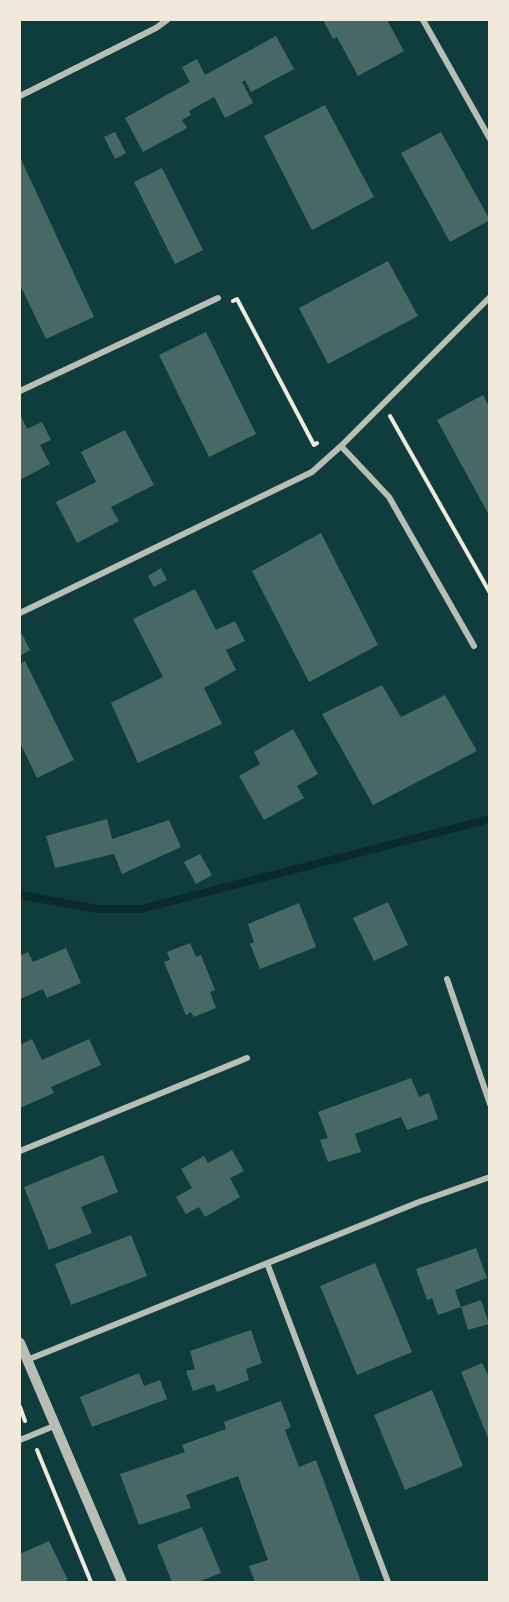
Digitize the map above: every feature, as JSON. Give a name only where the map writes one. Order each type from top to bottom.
[{"type":"street","points":[[20,96],[156,28],[167,20]]},
{"type":"street","points":[[423,20],[489,139]]},
{"type":"street","points":[[20,613],[312,472],[341,446],[489,297]]},
{"type":"street","points":[[20,391],[218,298]]},
{"type":"street","points":[[341,446],[389,497],[474,646]]},
{"type":"street","points":[[447,979],[489,1104]]},
{"type":"street","points":[[20,1151],[247,1058]]},
{"type":"street","points":[[26,1361],[419,1202],[489,1177]]},
{"type":"street","points":[[267,1263],[388,1582]]},
{"type":"street","points":[[20,1343],[122,1582]]},
{"type":"street","points":[[20,1440],[54,1426]]},
{"type":"path","points":[[20,1407],[91,1582]]},
{"type":"building","points":[[323,20],[387,20],[404,51],[358,76],[337,37],[333,39]]},
{"type":"building","points":[[276,36],[294,69],[251,92],[245,80],[242,82],[253,103],[225,118],[214,97],[189,111],[191,115],[182,120],[187,128],[143,152],[125,118],[190,82],[182,67],[197,59],[205,75]]},
{"type":"building","points":[[325,105],[374,197],[312,230],[264,136]]},
{"type":"building","points":[[115,132],[126,153],[115,159],[104,137]]},
{"type":"building","points":[[441,132],[490,220],[450,242],[401,153]]},
{"type":"building","points":[[20,157],[94,317],[46,339],[20,285]]},
{"type":"building","points":[[162,168],[203,250],[175,264],[134,182]]},
{"type":"building","points":[[388,261],[418,316],[328,364],[299,308]]},
{"type":"building","points":[[206,332],[256,434],[209,457],[159,355]]},
{"type":"building","points":[[483,395],[489,407],[489,515],[437,420]]},
{"type":"building","points":[[20,414],[27,429],[42,422],[51,440],[40,445],[50,464],[20,480]]},
{"type":"building","points":[[125,430],[154,485],[111,507],[119,521],[77,543],[56,502],[96,482],[81,452]]},
{"type":"building","points":[[321,533],[378,645],[309,682],[252,571]]},
{"type":"building","points":[[161,568],[167,580],[154,587],[148,576]]},
{"type":"building","points":[[195,589],[216,630],[235,621],[245,641],[226,650],[236,670],[204,688],[222,724],[138,763],[111,703],[163,677],[133,619]]},
{"type":"building","points":[[22,634],[30,650],[20,656],[20,635]]},
{"type":"building","points":[[25,661],[74,760],[37,778],[20,743],[20,664]]},
{"type":"building","points":[[382,685],[401,717],[445,695],[477,751],[373,805],[322,714]]},
{"type":"building","points":[[293,729],[318,774],[297,786],[304,798],[264,820],[239,776],[260,764],[254,752]]},
{"type":"building","points":[[107,819],[112,839],[169,820],[181,847],[122,874],[114,854],[55,868],[46,836]]},
{"type":"building","points":[[200,854],[212,875],[196,884],[184,862]]},
{"type":"building","points":[[388,902],[408,945],[374,961],[353,918]]},
{"type":"building","points":[[299,903],[316,947],[260,969],[250,944],[254,942],[248,924]]},
{"type":"building","points":[[190,943],[196,957],[201,955],[215,990],[210,992],[216,1008],[194,1017],[191,1012],[186,1015],[164,962],[170,960],[167,952]]},
{"type":"building","points":[[66,948],[81,983],[47,998],[43,989],[20,999],[20,956],[28,952],[33,962]]},
{"type":"building","points":[[32,1039],[42,1060],[89,1039],[101,1065],[51,1087],[54,1093],[20,1108],[20,1045]]},
{"type":"building","points":[[411,1078],[419,1097],[429,1093],[438,1119],[407,1130],[401,1117],[355,1134],[361,1152],[328,1162],[320,1140],[328,1138],[318,1112]]},
{"type":"building","points":[[232,1150],[244,1171],[230,1178],[240,1197],[205,1217],[199,1207],[186,1214],[176,1197],[192,1188],[181,1169],[204,1156],[208,1163]]},
{"type":"building","points":[[103,1155],[118,1192],[81,1207],[92,1233],[49,1250],[24,1187]]},
{"type":"building","points":[[131,1235],[147,1276],[71,1305],[55,1264]]},
{"type":"building","points":[[476,1248],[487,1278],[455,1290],[461,1307],[438,1315],[432,1298],[427,1300],[416,1269]]},
{"type":"building","points":[[375,1263],[412,1352],[357,1375],[320,1286]]},
{"type":"building","points":[[481,1300],[489,1324],[468,1330],[461,1307]]},
{"type":"building","points":[[251,1330],[262,1363],[246,1369],[249,1380],[217,1392],[214,1384],[193,1391],[186,1371],[195,1369],[190,1351]]},
{"type":"building","points":[[482,1363],[489,1377],[489,1440],[461,1372]]},
{"type":"building","points":[[139,1373],[144,1386],[160,1380],[167,1399],[92,1427],[80,1397]]},
{"type":"building","points":[[432,1390],[463,1466],[405,1490],[374,1415]]},
{"type":"building","points":[[281,1401],[291,1427],[285,1430],[299,1467],[316,1460],[361,1582],[255,1582],[249,1566],[268,1560],[238,1476],[186,1495],[191,1508],[139,1525],[120,1474],[185,1452],[182,1445],[226,1429],[224,1422]]},
{"type":"building","points":[[202,1527],[221,1573],[198,1582],[172,1582],[157,1545]]},
{"type":"building","points":[[49,1541],[68,1580],[20,1582],[20,1554]]},
{"type":"waterway","points":[[20,895],[97,909],[141,909],[490,819]]}]
